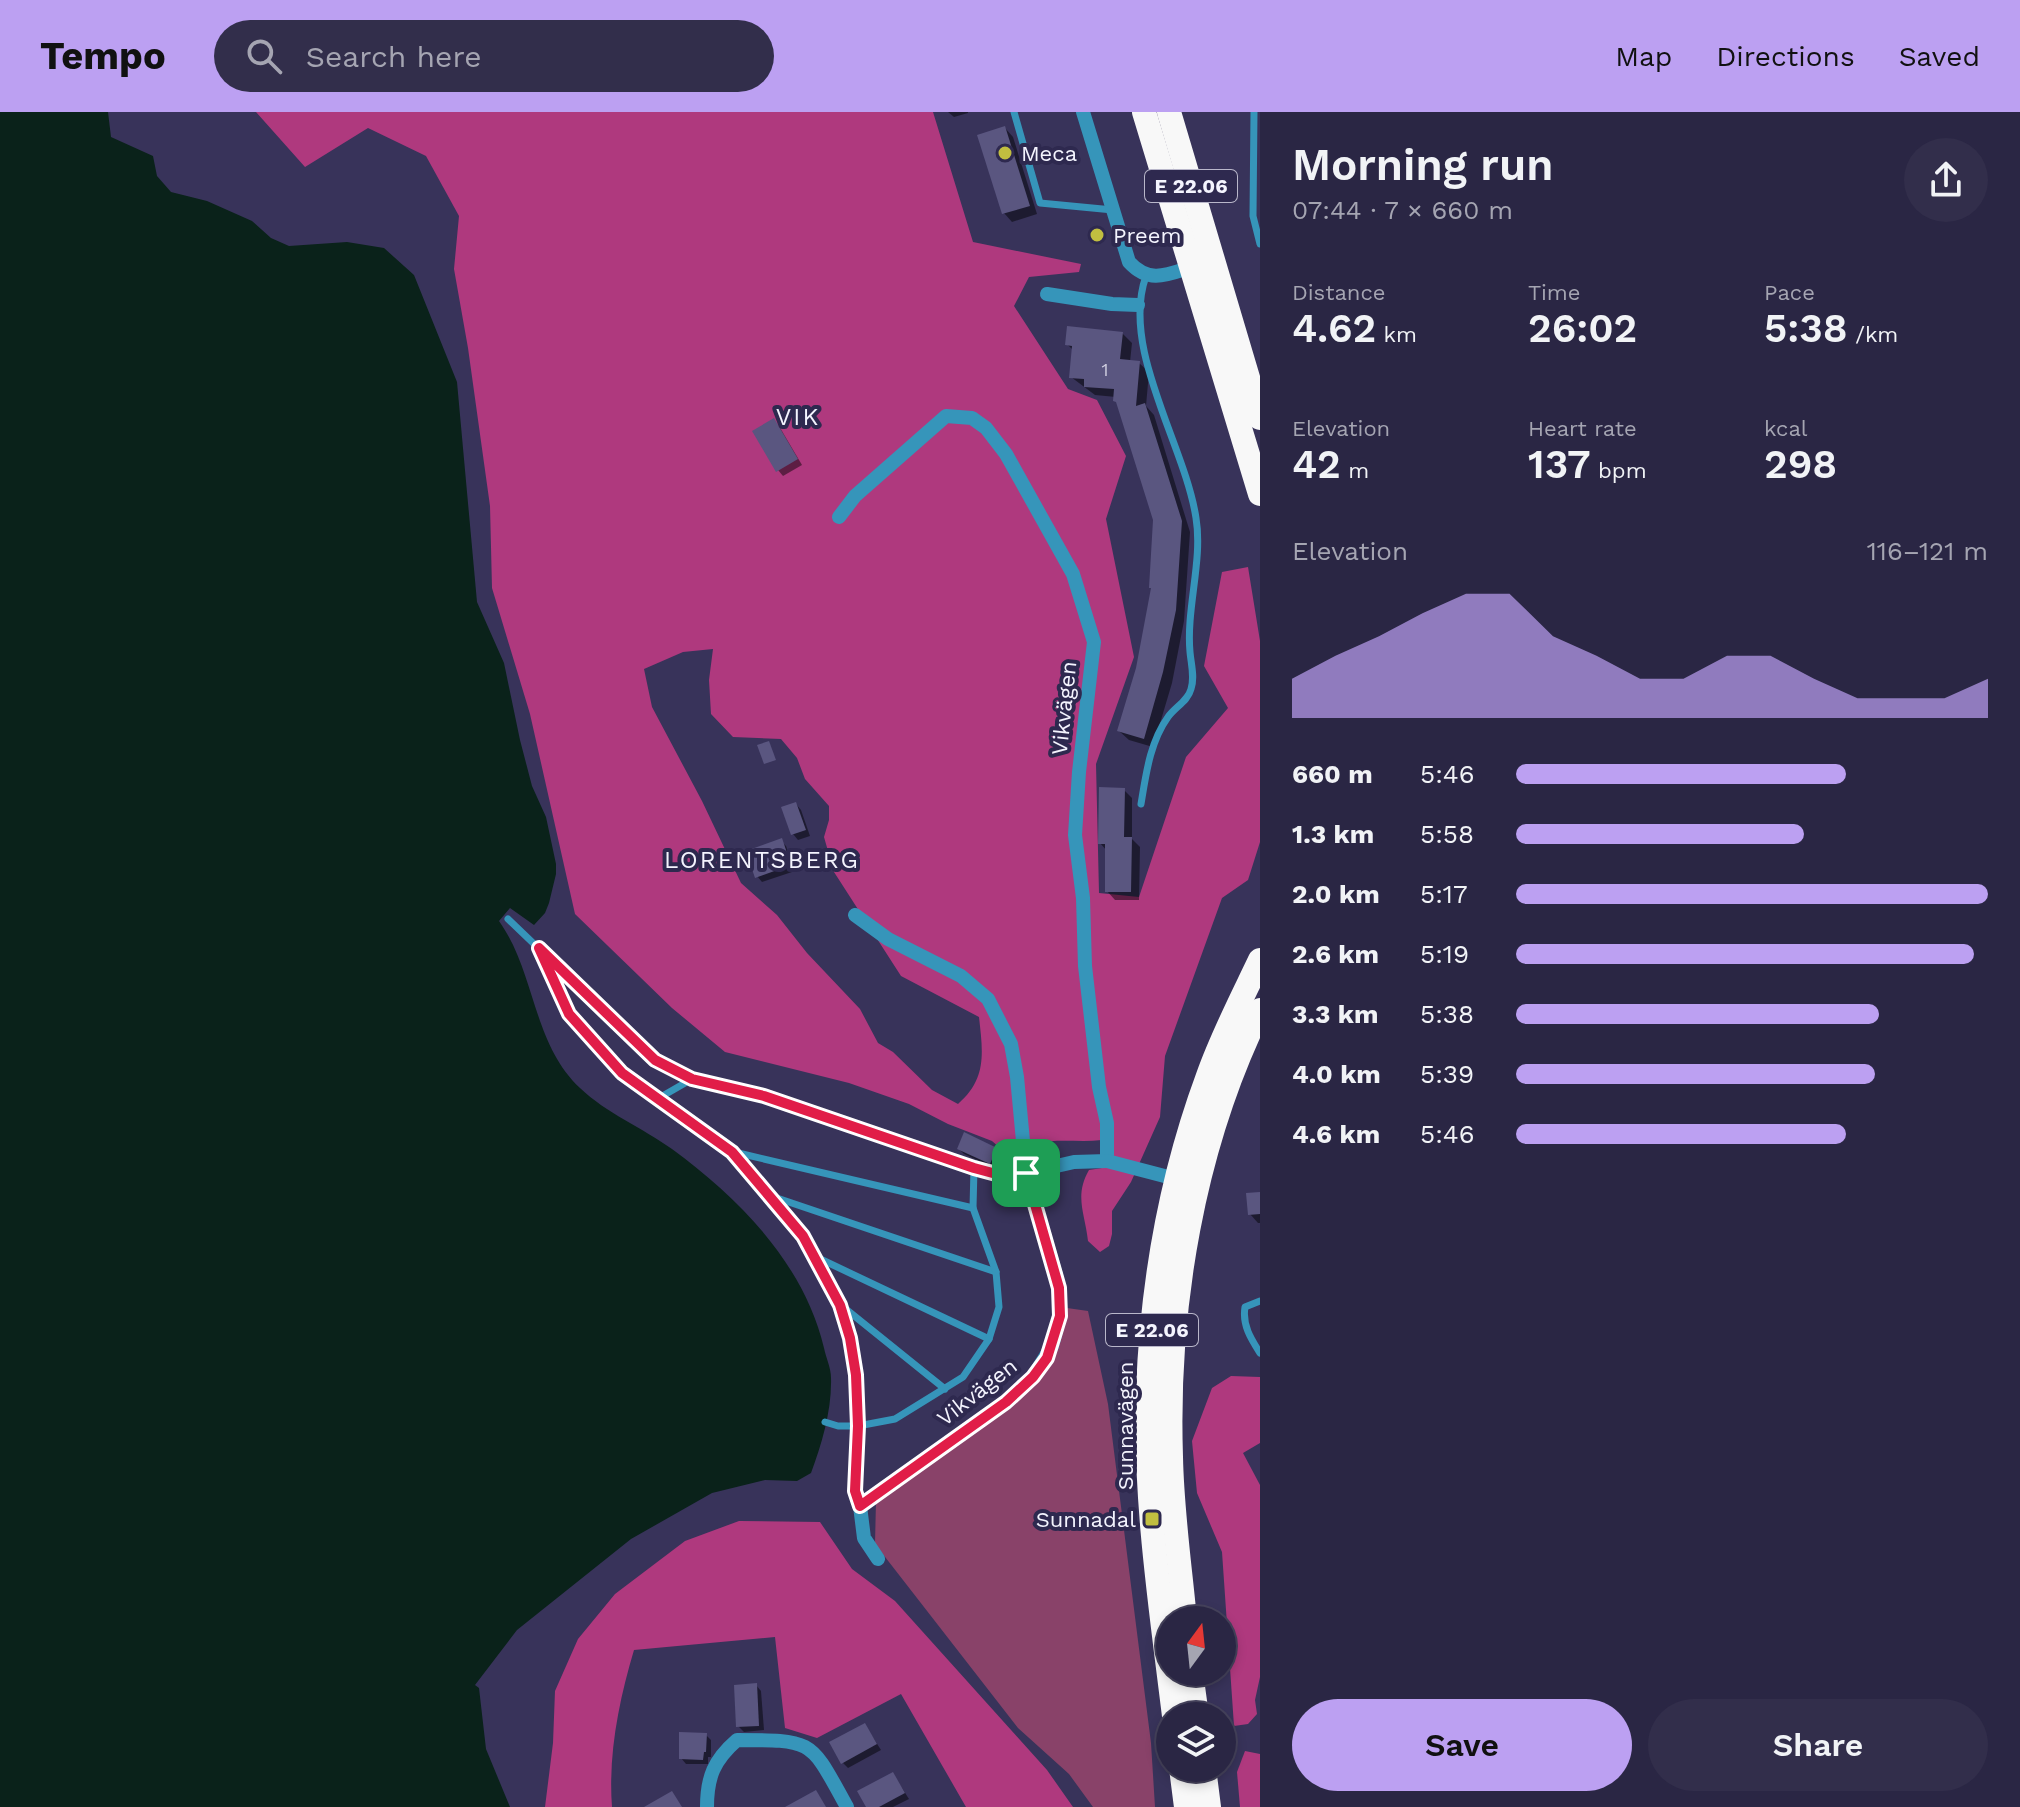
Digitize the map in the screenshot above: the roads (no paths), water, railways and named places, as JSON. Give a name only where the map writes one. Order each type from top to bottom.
[{"type":"highway","name":"E 22.06","points":[[1144,112],[1260,418]]},
{"type":"highway","name":"E 22.06","points":[[1169,112],[1202,263],[1260,494]]},
{"type":"highway","name":"Sunnavägen","points":[[1172,1702],[1152,1519],[1148,1392],[1161,1255],[1176,1179],[1196,1111],[1218,1049],[1260,960]]},
{"type":"highway","name":"Sunnavägen","points":[[1184,1606],[1171,1457],[1172,1375],[1180,1279],[1197,1188],[1213,1132],[1260,1010]]},
{"type":"highway","points":[[1183,1782],[1186,1807]]},
{"type":"highway","points":[[1206,1782],[1209,1807]]},
{"type":"street","points":[[1083,112],[1129,262],[1146,276],[1157,276],[1202,263]]},
{"type":"street","points":[[1047,294],[1138,305]]},
{"type":"street","name":"Vikvägen","points":[[839,517],[855,496],[946,416],[972,418],[986,428],[1006,454],[1073,574],[1094,642],[1075,835],[1083,898],[1085,966],[1099,1087],[1107,1123],[1107,1161]]},
{"type":"street","name":"Vikvägen","points":[[855,915],[888,939],[961,976],[988,999],[1011,1044],[1026,1173],[1059,1288],[1060,1316],[1047,1358],[1033,1377],[1006,1402],[860,1506]]},
{"type":"street","points":[[1026,1173],[1074,1162],[1107,1161],[1176,1179]]},
{"type":"street","points":[[860,1506],[864,1538],[878,1559]]},
{"type":"street","points":[[707,1807],[711,1775],[720,1755],[737,1740],[797,1742],[818,1755],[847,1807]]},
{"type":"lane","points":[[1014,112],[1040,203],[1113,210]]},
{"type":"lane","points":[[1254,112],[1253,216],[1260,244]]},
{"type":"lane","points":[[1141,804],[1157,735],[1192,688],[1189,648],[1197,521],[1140,329],[1138,305],[1146,276]]},
{"type":"lane","points":[[508,919],[655,1060],[692,1079],[764,1096],[974,1168],[1000,1175],[1026,1173]]},
{"type":"lane","points":[[539,948],[569,1014],[622,1073],[732,1152],[803,1236],[840,1305],[850,1338],[856,1375],[858,1426],[855,1491],[860,1506]]},
{"type":"lane","points":[[659,1098],[692,1079]]},
{"type":"lane","points":[[732,1152],[973,1208]]},
{"type":"lane","points":[[825,1422],[838,1426],[858,1426],[895,1419],[963,1377],[989,1339],[999,1307],[996,1272],[973,1208],[974,1168]]},
{"type":"lane","points":[[771,1196],[996,1272]]},
{"type":"lane","points":[[812,1255],[989,1339]]},
{"type":"lane","points":[[1260,1301],[1245,1307],[1243,1316],[1248,1333],[1260,1353]]},
{"type":"lane","points":[[840,1305],[945,1389]]},
{"type":"place","name":"Meca","points":[[1005,153]]},
{"type":"place","name":"Preem","points":[[1097,235]]},
{"type":"place","name":"Sunnadal","points":[[1152,1519]]},
{"type":"district","name":"VIK","points":[[798,417]]},
{"type":"district","name":"LORENTSBERG","points":[[762,860]]}]
